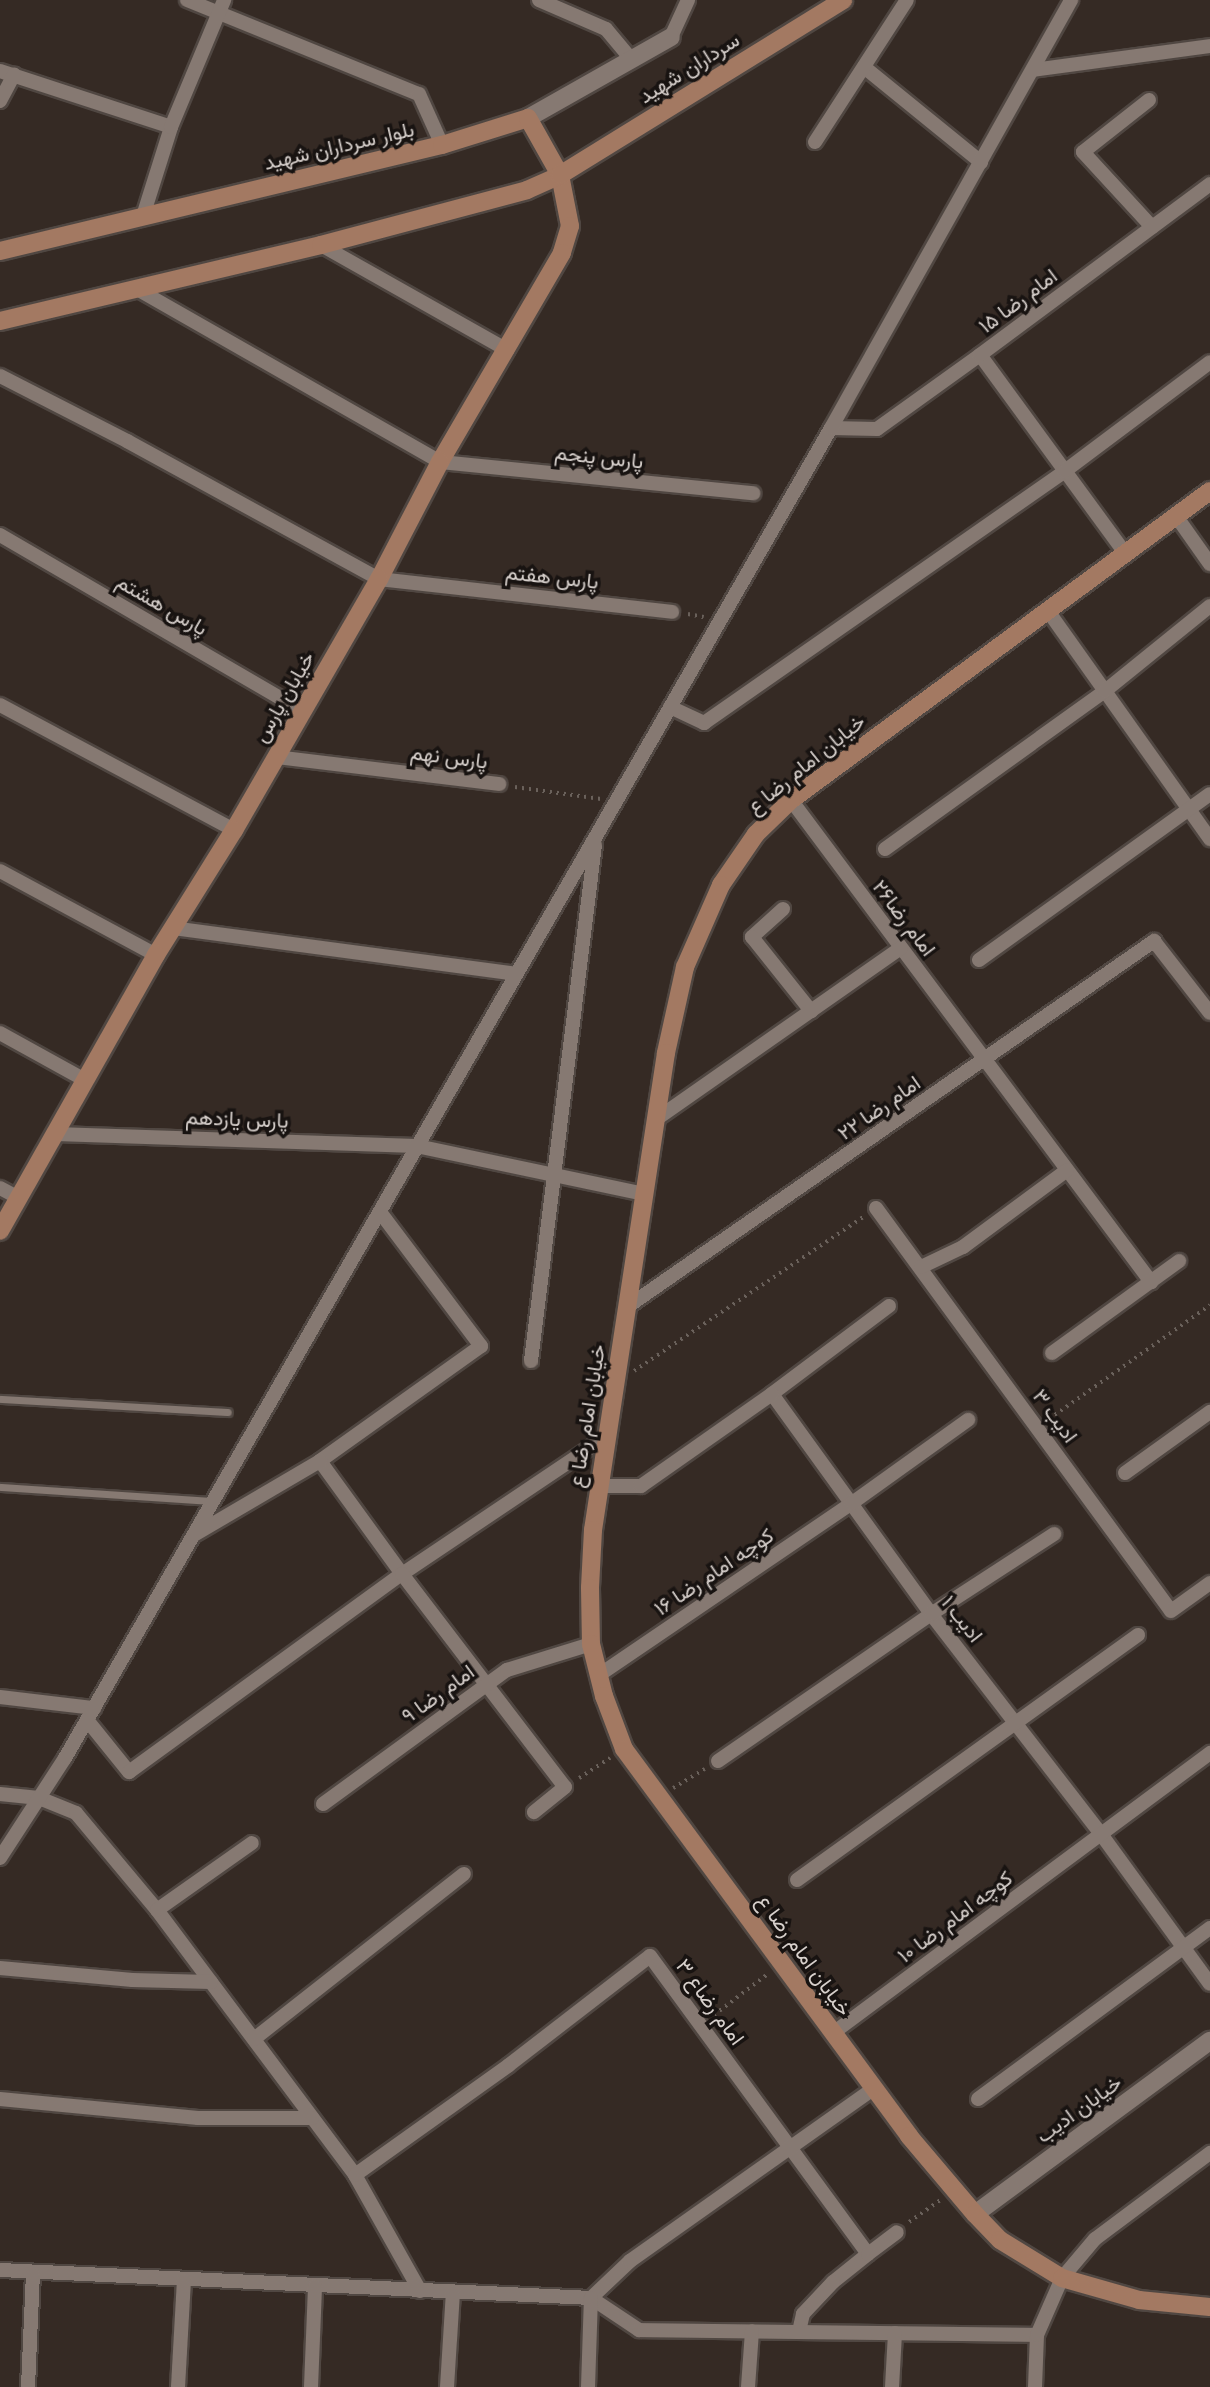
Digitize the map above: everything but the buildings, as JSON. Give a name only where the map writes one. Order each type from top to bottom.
[{"type":"main road","name":"سرداران شهید","points":[[560,174],[843,0]]},
{"type":"main road","name":"خیابان پارس","points":[[0,1231],[156,955],[234,830],[379,579],[440,462],[562,253],[570,226],[560,174],[528,118]]},
{"type":"main road","name":"بلوار سرداران شهید","points":[[0,251],[442,145],[528,118]]},
{"type":"main road","points":[[0,321],[321,245],[527,190],[560,174]]},
{"type":"main road","name":"خیابان امام رضا ع","points":[[1210,491],[791,800],[756,834],[721,885],[685,967],[666,1054],[607,1436],[591,1564],[591,1644],[624,1749],[874,2088],[954,2189],[1000,2240],[1062,2278],[1139,2300],[1210,2307]]},
{"type":"street","points":[[187,0],[222,5],[419,93],[442,145]]},
{"type":"street","points":[[539,0],[607,29],[631,59]]},
{"type":"street","points":[[670,37],[688,0]]},
{"type":"street","points":[[815,142],[907,0]]},
{"type":"street","points":[[0,1858],[91,1714],[831,428],[1071,0]]},
{"type":"street","points":[[143,216],[171,127],[222,5]]},
{"type":"street","name":"بلوار سرداران شهید","points":[[528,118],[670,37]]},
{"type":"street","points":[[1033,70],[1210,46]]},
{"type":"street","points":[[864,67],[981,162]]},
{"type":"street","points":[[0,101],[7,73],[171,127]]},
{"type":"street","points":[[1149,100],[1083,152],[1152,227]]},
{"type":"street","name":"۱۵ امام رضا","points":[[1125,553],[980,355],[1210,184]]},
{"type":"street","points":[[321,245],[507,350]]},
{"type":"street","points":[[137,289],[440,462]]},
{"type":"street","points":[[831,428],[877,429],[980,355]]},
{"type":"street","points":[[670,707],[704,723],[1065,471],[1210,362]]},
{"type":"street","points":[[0,376],[127,441],[379,579]]},
{"type":"street","name":"پارس‌‌ پنجم","points":[[440,462],[753,493]]},
{"type":"street","points":[[1176,516],[1210,564]]},
{"type":"street","name":"پارس‌‌ هشتم","points":[[0,535],[302,711]]},
{"type":"street","name":"پارس‌‌ هفتم","points":[[379,579],[672,612]]},
{"type":"street","points":[[886,849],[1105,691],[1210,606]]},
{"type":"street","points":[[1048,611],[1210,839]]},
{"type":"street","points":[[0,705],[234,830]]},
{"type":"street","name":"پارس‌‌ نهم","points":[[276,757],[499,785]]},
{"type":"street","points":[[979,960],[1210,793]]},
{"type":"street","name":"امام رضا۲۶","points":[[791,800],[1152,1282]]},
{"type":"street","points":[[531,1361],[596,837]]},
{"type":"street","points":[[0,871],[156,955]]},
{"type":"street","points":[[783,909],[752,937],[811,1011]]},
{"type":"street","points":[[173,928],[516,974]]},
{"type":"street","name":"امام رضا ۲۲","points":[[627,1307],[1154,941],[1210,1013]]},
{"type":"street","points":[[655,1120],[901,948]]},
{"type":"street","points":[[0,1033],[85,1080]]},
{"type":"street","name":"پارس‌‌ یازدهم","points":[[55,1134],[417,1146],[644,1194]]},
{"type":"street","points":[[921,1267],[963,1247],[1067,1170]]},
{"type":"street","points":[[0,1188],[19,1198]]},
{"type":"street","name":"ادیب ۳","points":[[876,1208],[1171,1611],[1210,1583]]},
{"type":"street","points":[[194,1535],[320,1461],[481,1346],[380,1212]]},
{"type":"street","points":[[1052,1353],[1179,1261]]},
{"type":"street","points":[[600,1486],[641,1486],[772,1394],[888,1306]]},
{"type":"street","name":"ادیب ۱","points":[[772,1394],[931,1614],[1101,1834],[1210,1984]]},
{"type":"street","points":[[1125,1473],[1210,1412]]},
{"type":"street","name":"کوچه امام رضا ۱۶","points":[[599,1675],[852,1503],[968,1420]]},
{"type":"street","points":[[0,1697],[91,1714],[130,1772],[402,1574],[607,1436]]},
{"type":"street","points":[[320,1461],[485,1686],[565,1787],[534,1812]]},
{"type":"street","points":[[718,1761],[931,1614],[1054,1534]]},
{"type":"street","points":[[797,1880],[1138,1635]]},
{"type":"street","name":"امام رضا ۹","points":[[323,1804],[507,1670],[591,1644]]},
{"type":"street","name":"کوچه امام رضا ۱۰","points":[[834,2033],[1210,1753]]},
{"type":"street","points":[[0,1794],[39,1798],[76,1813],[158,1910],[355,2175],[420,2291]]},
{"type":"street","points":[[158,1910],[252,1843]]},
{"type":"street","points":[[254,2039],[464,1874]]},
{"type":"street","points":[[978,2099],[1210,1928]]},
{"type":"street","name":"امام رضا‌ع ۳","points":[[355,2175],[509,2065],[650,1956],[868,2254]]},
{"type":"street","points":[[0,1968],[132,1980],[211,1982]]},
{"type":"street","name":"خیابان ادیب","points":[[975,2214],[1210,2041]]},
{"type":"street","points":[[588,2387],[591,2298],[630,2261],[874,2088]]},
{"type":"street","points":[[0,2099],[198,2118],[312,2118]]},
{"type":"street","points":[[1035,2387],[1037,2334],[1062,2278],[1095,2239],[1210,2153]]},
{"type":"street","points":[[799,2332],[803,2314],[833,2282],[897,2232]]},
{"type":"street","points":[[0,2270],[33,2274],[591,2298],[639,2330],[1037,2334]]},
{"type":"street","points":[[28,2387],[33,2274]]},
{"type":"street","points":[[178,2387],[184,2280]]},
{"type":"street","points":[[311,2387],[315,2286]]},
{"type":"street","points":[[447,2387],[453,2292]]},
{"type":"street","points":[[748,2387],[752,2331]]},
{"type":"street","points":[[892,2387],[895,2333]]},
{"type":"lane","points":[[0,1399],[228,1412]]},
{"type":"lane","points":[[0,1487],[213,1501]]},
{"type":"path","points":[[672,612],[721,619]]},
{"type":"path","name":"پارس‌‌ نهم","points":[[499,785],[616,802]]},
{"type":"path","points":[[615,1384],[876,1208]]},
{"type":"path","points":[[1038,1427],[1210,1305]]},
{"type":"path","points":[[565,1787],[624,1749]]},
{"type":"path","points":[[659,1796],[718,1761]]},
{"type":"path","points":[[701,2025],[782,1963]]},
{"type":"path","points":[[897,2232],[954,2189]]}]
